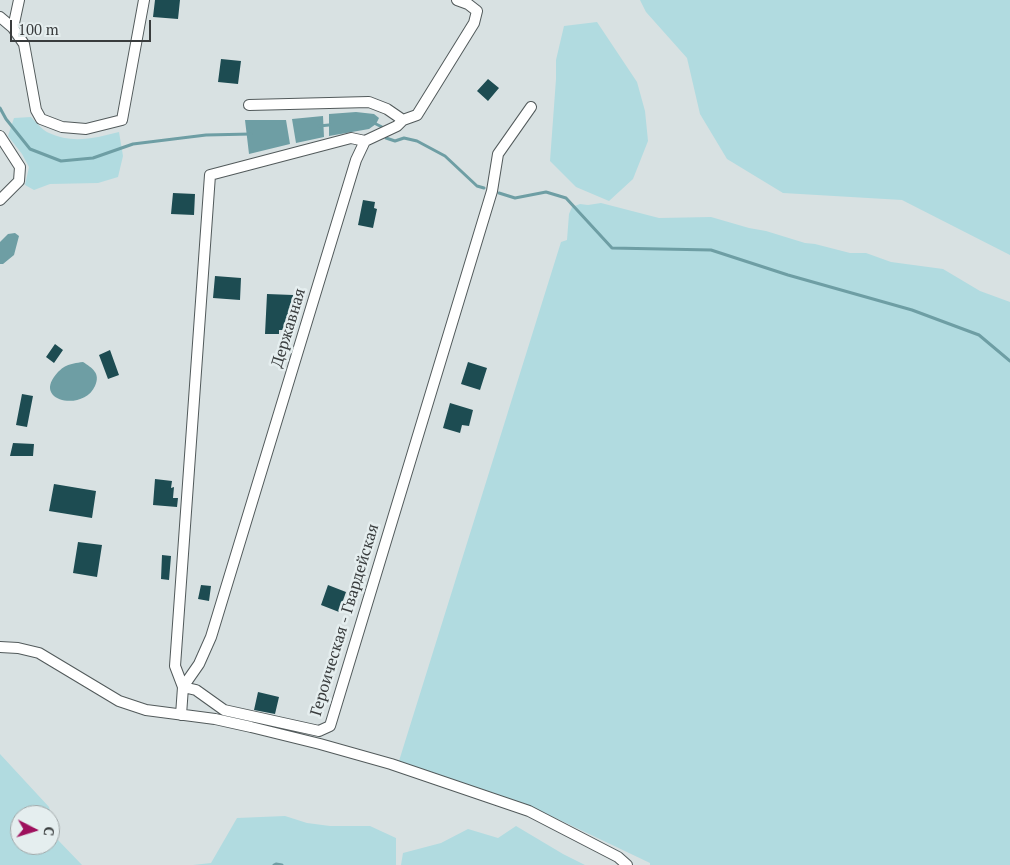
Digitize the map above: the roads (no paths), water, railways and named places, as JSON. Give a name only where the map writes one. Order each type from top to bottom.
[{"type":"street","points":[[13,28],[18,0]]},
{"type":"street","points":[[0,17],[13,28],[24,44],[36,110],[41,119],[62,126],[86,129],[122,120],[144,0]]},
{"type":"street","points":[[183,688],[175,666],[210,175],[351,138],[365,141],[396,126],[403,120],[417,116],[474,23],[476,11],[468,4],[457,0]]},
{"type":"street","points":[[249,105],[369,102],[387,108],[403,120]]},
{"type":"street","name":"Героическая - Гвардейская","points":[[183,688],[196,690],[224,710],[319,731],[330,726],[492,191],[498,154],[531,107]]},
{"type":"street","points":[[0,136],[3,144],[20,166],[19,181],[0,200]]},
{"type":"street","name":"Державная","points":[[181,715],[183,688],[199,664],[211,638],[356,160],[365,141]]},
{"type":"street","points":[[0,647],[18,648],[39,653],[119,701],[146,710],[215,719],[320,744],[392,764],[529,812],[618,857],[627,865]]},
{"type":"waterway","points":[[0,108],[6,119],[30,149],[61,161],[93,158],[133,144],[206,135],[251,134]]},
{"type":"waterway","points":[[376,124],[382,127]]},
{"type":"waterway","points":[[319,126],[329,125]]},
{"type":"waterway","points":[[386,138],[395,141],[404,138],[417,141],[445,156],[477,186],[484,188]]},
{"type":"waterway","points":[[499,193],[515,198],[546,192],[566,198],[612,248],[711,250],[788,275],[912,310],[979,335],[1010,361]]},
{"type":"waterway","points":[[274,865],[282,865]]}]
